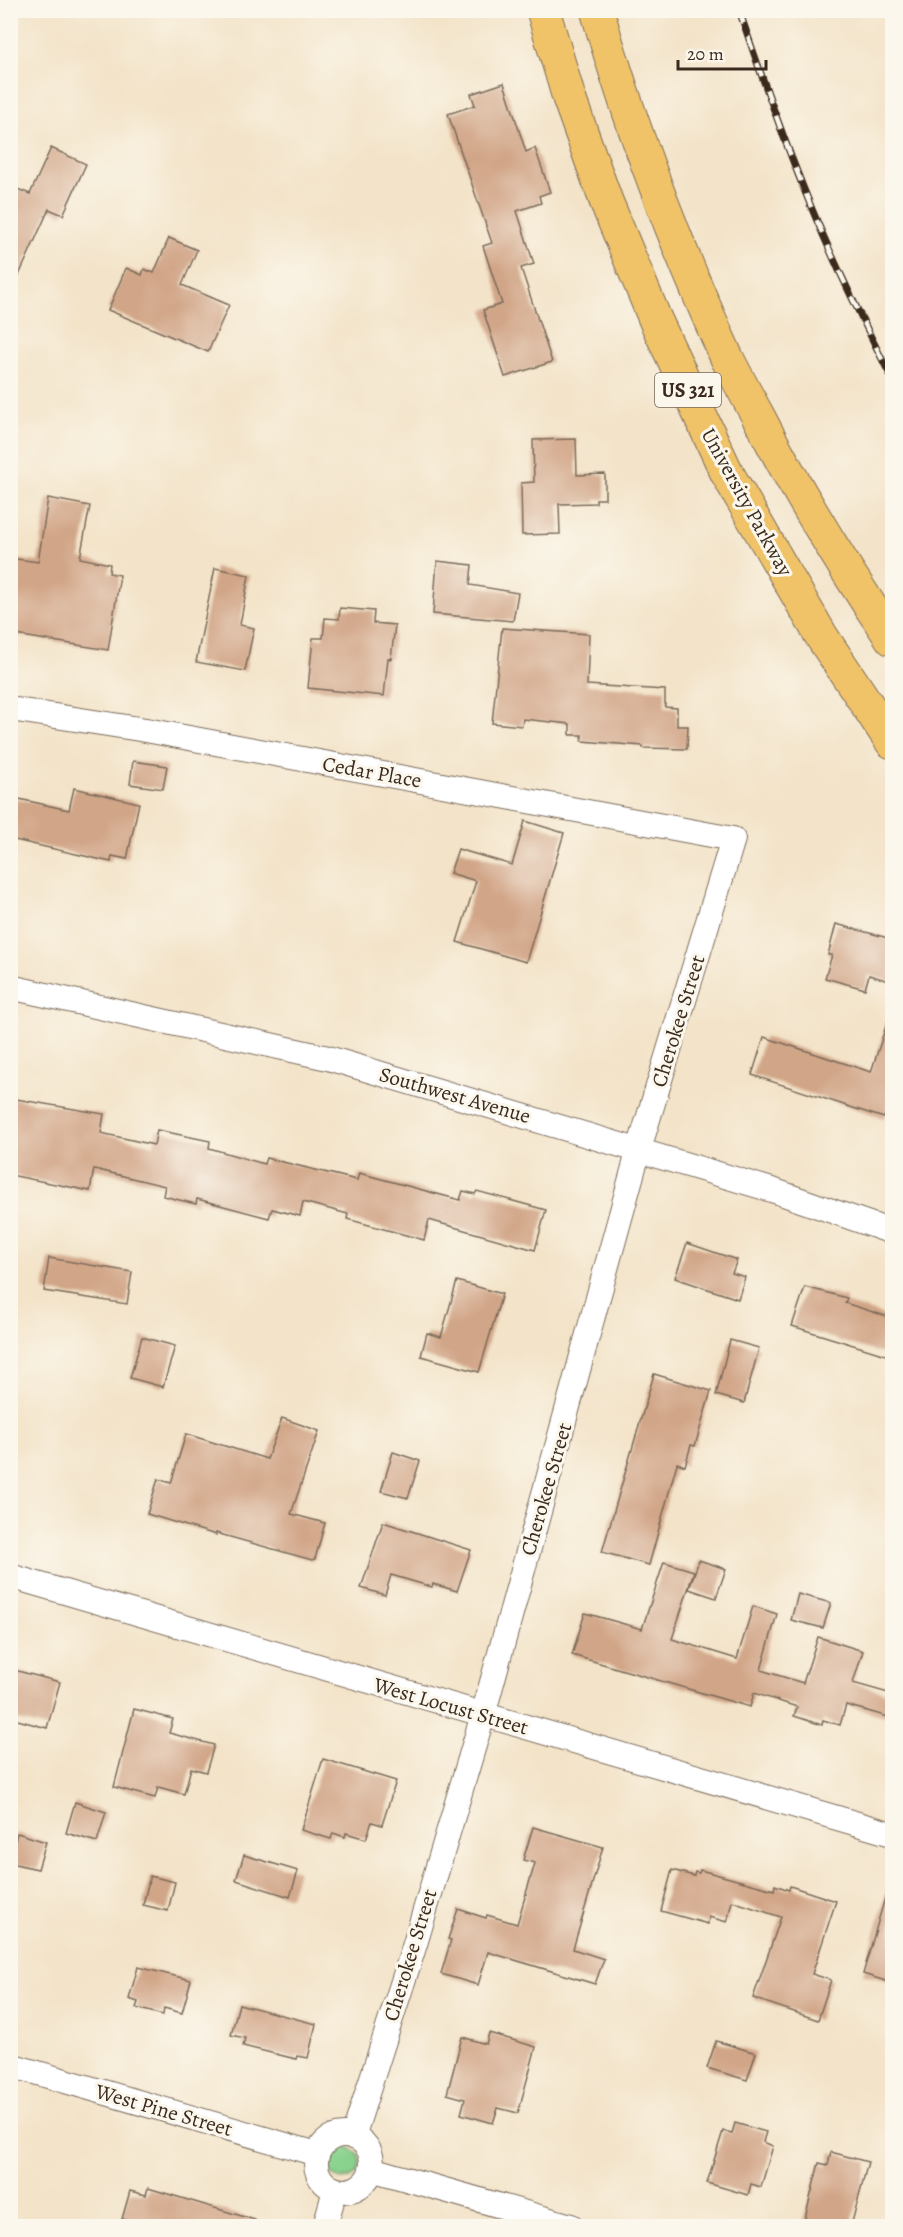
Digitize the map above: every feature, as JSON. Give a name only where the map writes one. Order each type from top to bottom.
[{"type":"highway","name":"University Parkway","points":[[543,10],[569,98],[606,201],[655,319],[727,473],[822,637],[892,742]]},
{"type":"highway","name":"US 321","points":[[597,10],[614,70],[664,212],[728,360],[790,479],[892,639]]},
{"type":"street","name":"Cedar Place","points":[[10,709],[146,730],[733,839]]},
{"type":"street","name":"Cherokee Street","points":[[352,2137],[415,1944],[483,1715],[639,1149],[733,839]]},
{"type":"street","name":"Southwest Avenue","points":[[10,987],[328,1058],[639,1149],[774,1191],[892,1232]]},
{"type":"street","name":"West Locust Street","points":[[10,1576],[892,1834]]},
{"type":"street","name":"West Pine Street","points":[[10,2065],[317,2154]]},
{"type":"street","points":[[335,2136],[352,2137],[360,2140],[370,2153],[371,2169],[368,2178],[354,2189],[335,2190],[321,2180],[317,2172],[317,2154],[321,2146],[335,2136]]},
{"type":"street","points":[[371,2169],[571,2226]]},
{"type":"street","points":[[325,2226],[335,2190]]},
{"type":"green space","points":[[344,2147],[355,2152],[360,2163],[355,2174],[344,2179],[333,2174],[328,2163],[333,2152]]},
{"type":"building","points":[[504,83],[526,152],[535,148],[550,192],[539,196],[541,203],[517,211],[534,264],[521,268],[552,362],[505,377],[483,310],[502,304],[483,246],[492,243],[448,114],[475,105],[471,94]]},
{"type":"building","points":[[51,148],[86,164],[63,215],[49,209],[10,295],[10,186],[30,194]]},
{"type":"building","points":[[169,238],[197,250],[182,285],[229,305],[208,352],[108,310],[126,268],[142,275],[144,269],[154,273]]},
{"type":"building","points":[[576,439],[577,475],[605,474],[605,499],[596,499],[596,503],[559,504],[560,534],[522,535],[521,483],[534,482],[533,440]]},
{"type":"building","points":[[48,498],[90,506],[80,558],[110,564],[109,573],[120,575],[108,650],[10,634],[10,558],[38,562]]},
{"type":"building","points":[[437,561],[472,565],[470,585],[518,593],[513,621],[433,614]]},
{"type":"building","points":[[215,568],[249,575],[240,625],[254,628],[245,671],[196,662]]},
{"type":"building","points":[[340,608],[374,611],[373,623],[395,625],[391,659],[388,658],[384,696],[308,688],[313,638],[323,638],[325,618],[339,619]]},
{"type":"building","points":[[502,628],[589,634],[587,685],[665,690],[665,707],[677,708],[677,726],[688,726],[687,749],[643,748],[643,746],[582,741],[582,735],[570,735],[570,724],[523,719],[522,726],[492,723]]},
{"type":"building","points":[[133,761],[167,766],[163,789],[130,784]]},
{"type":"building","points":[[74,788],[139,803],[127,859],[112,856],[111,862],[10,839],[10,797],[69,810]]},
{"type":"building","points":[[525,821],[564,833],[526,962],[457,942],[476,881],[450,873],[458,849],[512,865]]},
{"type":"building","points":[[836,924],[892,939],[892,982],[869,975],[865,989],[825,978],[832,955],[828,955]]},
{"type":"building","points":[[888,1020],[892,1021],[892,1091],[884,1118],[752,1075],[764,1037],[871,1072]]},
{"type":"building","points":[[10,1098],[104,1114],[101,1133],[154,1145],[157,1130],[210,1141],[209,1148],[264,1164],[266,1158],[357,1180],[359,1173],[460,1200],[463,1191],[475,1194],[477,1191],[546,1210],[535,1250],[429,1220],[424,1240],[347,1219],[348,1214],[303,1202],[300,1216],[272,1209],[269,1218],[197,1199],[196,1204],[163,1196],[165,1186],[94,1169],[90,1191],[10,1175]]},
{"type":"building","points":[[687,1243],[737,1260],[732,1273],[745,1277],[738,1299],[675,1278]]},
{"type":"building","points":[[49,1258],[132,1272],[127,1304],[44,1291]]},
{"type":"building","points":[[457,1281],[502,1294],[479,1372],[421,1356],[427,1333],[441,1337]]},
{"type":"building","points":[[805,1287],[847,1298],[845,1303],[892,1318],[892,1357],[792,1326]]},
{"type":"building","points":[[142,1337],[175,1346],[163,1387],[130,1378]]},
{"type":"building","points":[[730,1340],[759,1348],[744,1403],[716,1395]]},
{"type":"building","points":[[654,1374],[711,1391],[695,1446],[691,1445],[685,1466],[677,1463],[649,1565],[602,1552]]},
{"type":"building","points":[[282,1418],[319,1431],[291,1514],[325,1523],[315,1559],[216,1533],[216,1535],[147,1514],[158,1479],[171,1483],[186,1434],[267,1459]]},
{"type":"building","points":[[393,1452],[420,1461],[408,1498],[381,1491]]},
{"type":"building","points":[[383,1522],[471,1550],[457,1591],[433,1584],[432,1587],[391,1575],[385,1595],[361,1588]]},
{"type":"building","points":[[699,1560],[726,1569],[716,1598],[689,1589]]},
{"type":"building","points":[[664,1562],[694,1571],[672,1639],[737,1659],[753,1606],[777,1614],[761,1670],[803,1683],[818,1637],[863,1651],[853,1683],[892,1694],[892,1718],[846,1705],[840,1725],[823,1720],[822,1725],[794,1716],[797,1707],[754,1693],[750,1707],[572,1655],[585,1613],[642,1629]]},
{"type":"building","points":[[798,1594],[831,1603],[823,1628],[791,1620]]},
{"type":"building","points":[[10,1669],[60,1682],[47,1728],[10,1718]]},
{"type":"building","points":[[134,1709],[173,1719],[169,1733],[214,1745],[206,1772],[191,1768],[184,1794],[158,1787],[155,1798],[114,1787]]},
{"type":"building","points":[[323,1759],[396,1781],[382,1825],[372,1822],[366,1839],[346,1833],[345,1837],[333,1833],[331,1839],[301,1830]]},
{"type":"building","points":[[75,1802],[106,1812],[97,1842],[66,1833]]},
{"type":"building","points":[[533,1827],[603,1847],[573,1949],[604,1959],[595,1984],[488,1952],[478,1985],[441,1974],[451,1940],[448,1939],[458,1909],[486,1918],[487,1915],[517,1924],[535,1863],[523,1860]]},
{"type":"building","points":[[17,1833],[46,1842],[38,1869],[10,1863]]},
{"type":"building","points":[[244,1855],[298,1871],[290,1897],[236,1880]]},
{"type":"building","points":[[672,1870],[694,1876],[695,1872],[699,1873],[700,1870],[774,1890],[775,1885],[789,1890],[790,1886],[836,1901],[812,1974],[831,1980],[818,2020],[753,1998],[781,1917],[732,1901],[727,1922],[709,1917],[708,1924],[661,1911]]},
{"type":"building","points":[[150,1876],[175,1882],[168,1911],[143,1905]]},
{"type":"building","points":[[886,1894],[892,1895],[892,1983],[863,1974]]},
{"type":"building","points":[[138,1967],[191,1980],[182,2013],[164,2008],[163,2015],[136,2008],[138,2002],[129,1999]]},
{"type":"building","points":[[239,2004],[316,2024],[308,2058],[297,2056],[296,2059],[243,2046],[245,2038],[231,2035]]},
{"type":"building","points":[[489,2033],[536,2047],[518,2113],[498,2108],[493,2123],[461,2114],[465,2099],[447,2094],[462,2037],[486,2044]]},
{"type":"building","points":[[716,2041],[756,2053],[747,2080],[707,2068]]},
{"type":"building","points":[[735,2123],[766,2132],[763,2142],[773,2146],[761,2187],[751,2184],[748,2195],[707,2183],[723,2131],[732,2133]]},
{"type":"building","points":[[831,2152],[868,2162],[851,2226],[821,2226],[804,2222],[819,2163],[828,2165]]},
{"type":"building","points":[[148,2188],[255,2220],[254,2226],[147,2226],[122,2219],[130,2191],[146,2195]]},
{"type":"railway","points":[[739,10],[812,209],[840,274],[892,379]]}]
